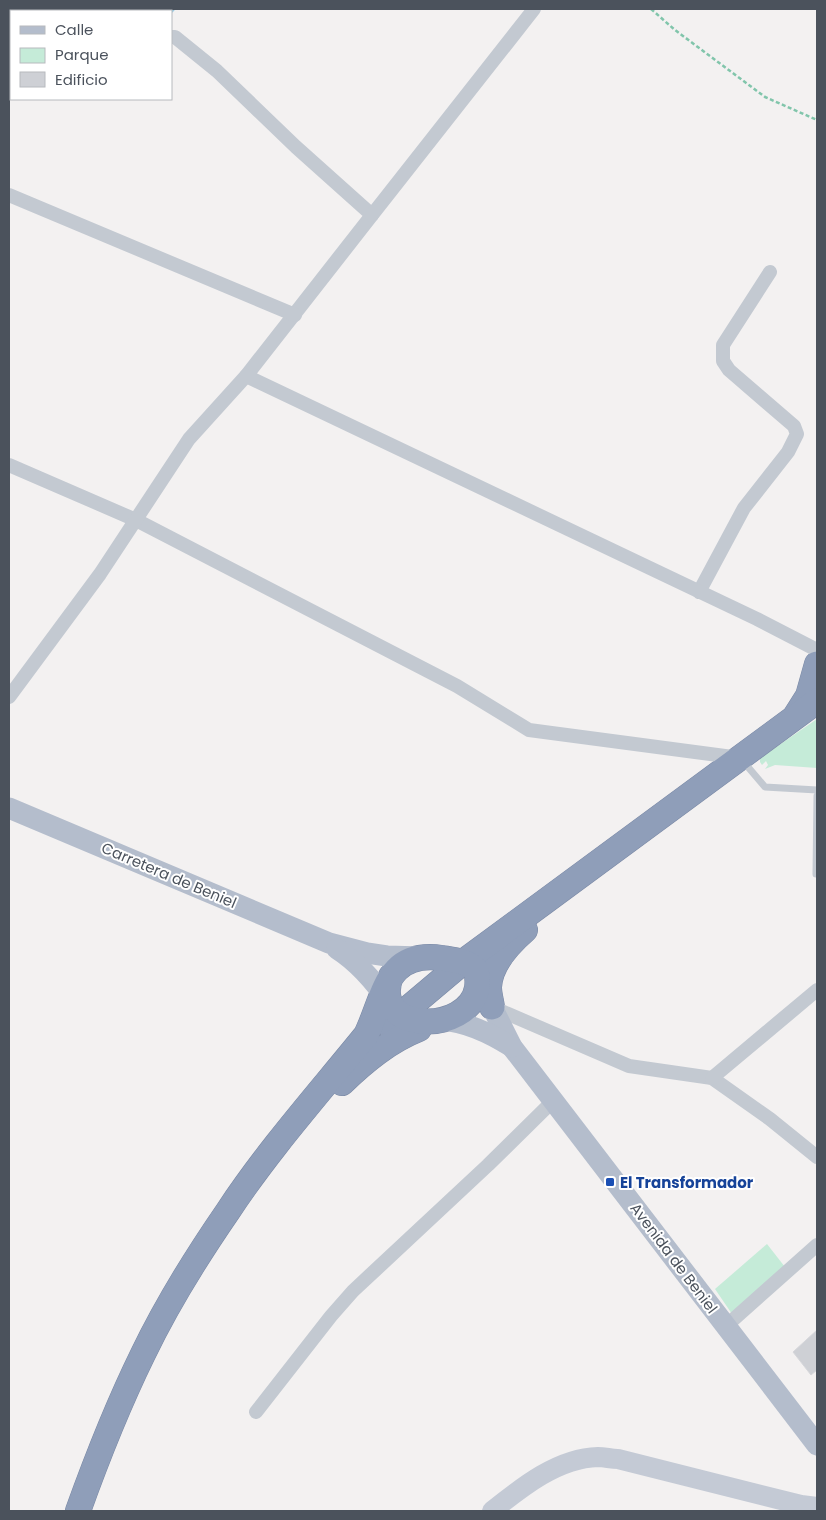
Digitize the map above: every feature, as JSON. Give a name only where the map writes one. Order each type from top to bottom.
[{"type":"highway","points":[[792,721],[808,696],[817,664]]},
{"type":"highway","points":[[78,1511],[103,1441],[144,1352],[190,1268],[229,1209],[281,1140],[366,1035],[402,965],[455,946],[486,931],[598,862],[817,701]]},
{"type":"highway","points":[[792,721],[817,708]]},
{"type":"highway","points":[[281,1140],[357,1069],[400,1036],[463,1011],[479,986],[520,933],[598,862]]},
{"type":"highway","points":[[422,957],[446,959],[479,986]]},
{"type":"highway","points":[[385,996],[479,986]]},
{"type":"highway","points":[[385,996],[416,1021],[442,1020]]},
{"type":"main road","name":"Carretera de Beniel","points":[[9,808],[329,943]]},
{"type":"main road","points":[[329,943],[368,954],[422,957]]},
{"type":"main road","points":[[329,943],[355,962],[385,996]]},
{"type":"main road","points":[[479,986],[512,1047]]},
{"type":"main road","points":[[442,1020],[462,1023],[493,1035],[512,1047]]},
{"type":"main road","name":"Avenida de Beniel","points":[[512,1047],[817,1445]]},
{"type":"street","points":[[9,698],[100,574],[190,439],[246,376],[295,315],[534,9]]},
{"type":"street","points":[[172,37],[217,70],[296,147],[372,215]]},
{"type":"street","points":[[9,195],[295,315]]},
{"type":"street","points":[[699,592],[744,508],[788,452],[797,434],[794,426],[729,370],[723,361],[723,345],[770,272]]},
{"type":"street","points":[[246,376],[817,650]]},
{"type":"street","points":[[9,466],[136,520],[457,686],[528,730],[741,758]]},
{"type":"street","points":[[479,986],[628,1066],[712,1078],[770,1119],[817,1157]]},
{"type":"street","points":[[712,1078],[817,990]]},
{"type":"street","points":[[256,1412],[325,1322],[353,1291],[481,1171],[553,1100]]},
{"type":"street","points":[[726,1326],[817,1245]]},
{"type":"street","points":[[492,1511],[542,1474],[576,1460],[598,1458],[618,1459],[774,1499],[817,1507]]},
{"type":"lane","points":[[741,758],[765,786],[817,790]]},
{"type":"lane","points":[[816,874],[817,796]]},
{"type":"path","points":[[651,9],[675,30],[765,98],[817,120]]},
{"type":"green space","points":[[817,719],[817,768],[775,765],[765,769],[768,765],[766,761],[762,765],[760,758]]},
{"type":"green space","points":[[767,1244],[785,1267],[732,1314],[715,1289]]},
{"type":"building","points":[[817,1330],[817,1370],[811,1375],[793,1352]]},
{"type":"place","name":"El Transformador","points":[[610,1182]]}]
